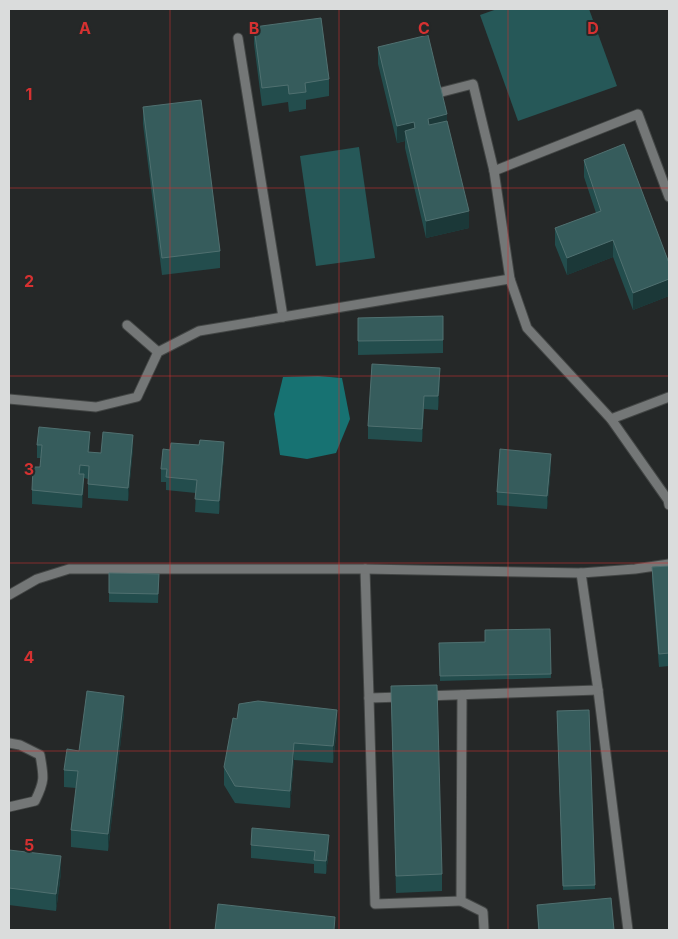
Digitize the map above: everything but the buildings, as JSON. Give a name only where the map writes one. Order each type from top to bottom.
[{"type":"lane","points":[[238,38],[283,317]]},
{"type":"lane","points":[[438,93],[473,84],[494,171],[510,279],[527,328],[611,419],[668,500],[669,506]]},
{"type":"lane","points":[[494,171],[638,114],[669,197]]},
{"type":"lane","points":[[9,399],[96,407],[137,397],[158,352],[199,332],[510,279]]},
{"type":"lane","points":[[127,325],[158,352]]},
{"type":"lane","points":[[611,419],[669,397]]},
{"type":"lane","points":[[9,595],[37,579],[69,569],[364,569],[580,573],[669,564]]},
{"type":"lane","points":[[364,569],[375,904],[461,901],[483,912],[484,930]]},
{"type":"lane","points":[[580,573],[598,690],[628,930]]},
{"type":"lane","points":[[368,698],[598,690]]},
{"type":"lane","points":[[461,901],[462,695]]},
{"type":"lane","points":[[9,743],[20,745],[40,755],[44,773],[43,786],[35,801],[9,806]]},
{"type":"shaded area","points":[[497,9],[589,9],[617,86],[518,121],[480,15]]},
{"type":"shaded area","points":[[359,147],[375,258],[316,266],[300,156]]},
{"type":"shaded area","points":[[318,376],[342,378],[350,419],[336,453],[307,459],[280,455],[274,414],[283,377]]}]
